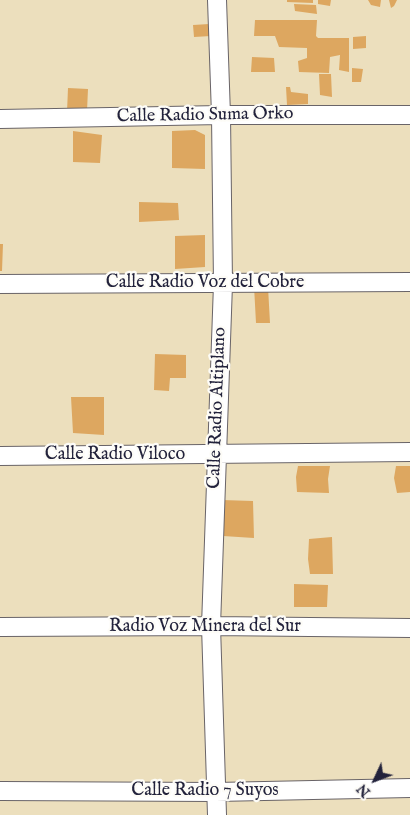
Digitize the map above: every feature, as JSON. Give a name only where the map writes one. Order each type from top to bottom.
[{"type":"street","name":"Calle Radio Altiplano","points":[[217,0],[221,115],[222,284],[211,626],[217,815]]},
{"type":"street","name":"Calle Radio Suma Orko","points":[[0,119],[221,115],[410,115]]},
{"type":"street","name":"Calle Radio Voz del Cobre","points":[[0,284],[410,282]]},
{"type":"street","name":"Calle Radio Viloco","points":[[0,456],[410,452]]},
{"type":"street","name":"Radio Voz Minera del Sur","points":[[0,627],[211,626],[410,628]]},
{"type":"street","name":"Calle Radio 7 Suyos","points":[[0,791],[216,792],[410,788]]},
{"type":"building","points":[[287,0],[313,0],[313,3],[287,2]]},
{"type":"building","points":[[318,0],[331,0],[330,6],[318,4]]},
{"type":"building","points":[[368,0],[381,0],[380,7],[371,5]]},
{"type":"building","points":[[389,0],[397,0],[391,8]]},
{"type":"building","points":[[294,4],[316,5],[317,14],[295,11]]},
{"type":"building","points":[[255,20],[317,20],[316,36],[318,38],[349,38],[349,72],[339,70],[340,55],[330,57],[329,73],[299,72],[298,61],[307,58],[307,48],[279,47],[275,36],[254,36]]},
{"type":"building","points":[[209,24],[211,36],[194,37],[193,25]]},
{"type":"building","points":[[366,36],[366,48],[353,49],[353,37]]},
{"type":"building","points":[[252,57],[274,58],[275,72],[251,72]]},
{"type":"building","points":[[352,68],[363,69],[361,82],[352,82]]},
{"type":"building","points":[[319,74],[331,74],[332,97],[320,95]]},
{"type":"building","points":[[286,87],[290,87],[291,92],[308,94],[308,104],[287,105]]},
{"type":"building","points":[[68,88],[88,89],[87,111],[67,112]]},
{"type":"building","points":[[195,130],[205,135],[205,169],[172,168],[172,131]]},
{"type":"building","points":[[73,131],[102,135],[100,163],[73,162]]},
{"type":"building","points":[[139,202],[178,203],[179,220],[139,222]]},
{"type":"building","points":[[205,235],[205,267],[175,269],[175,236]]},
{"type":"building","points":[[0,244],[3,244],[2,271],[0,271]]},
{"type":"building","points":[[254,286],[268,287],[270,323],[256,323]]},
{"type":"building","points":[[155,354],[186,355],[186,378],[170,378],[169,391],[154,390]]},
{"type":"building","points":[[71,397],[104,397],[104,435],[73,433]]},
{"type":"building","points":[[298,466],[330,466],[328,479],[329,493],[297,492],[296,477]]},
{"type":"building","points":[[396,466],[410,466],[410,492],[397,493],[394,478]]},
{"type":"building","points":[[222,500],[253,501],[254,538],[223,536]]},
{"type":"building","points":[[332,537],[333,574],[310,574],[308,559],[309,539]]},
{"type":"building","points":[[294,584],[328,585],[327,607],[294,607]]}]
